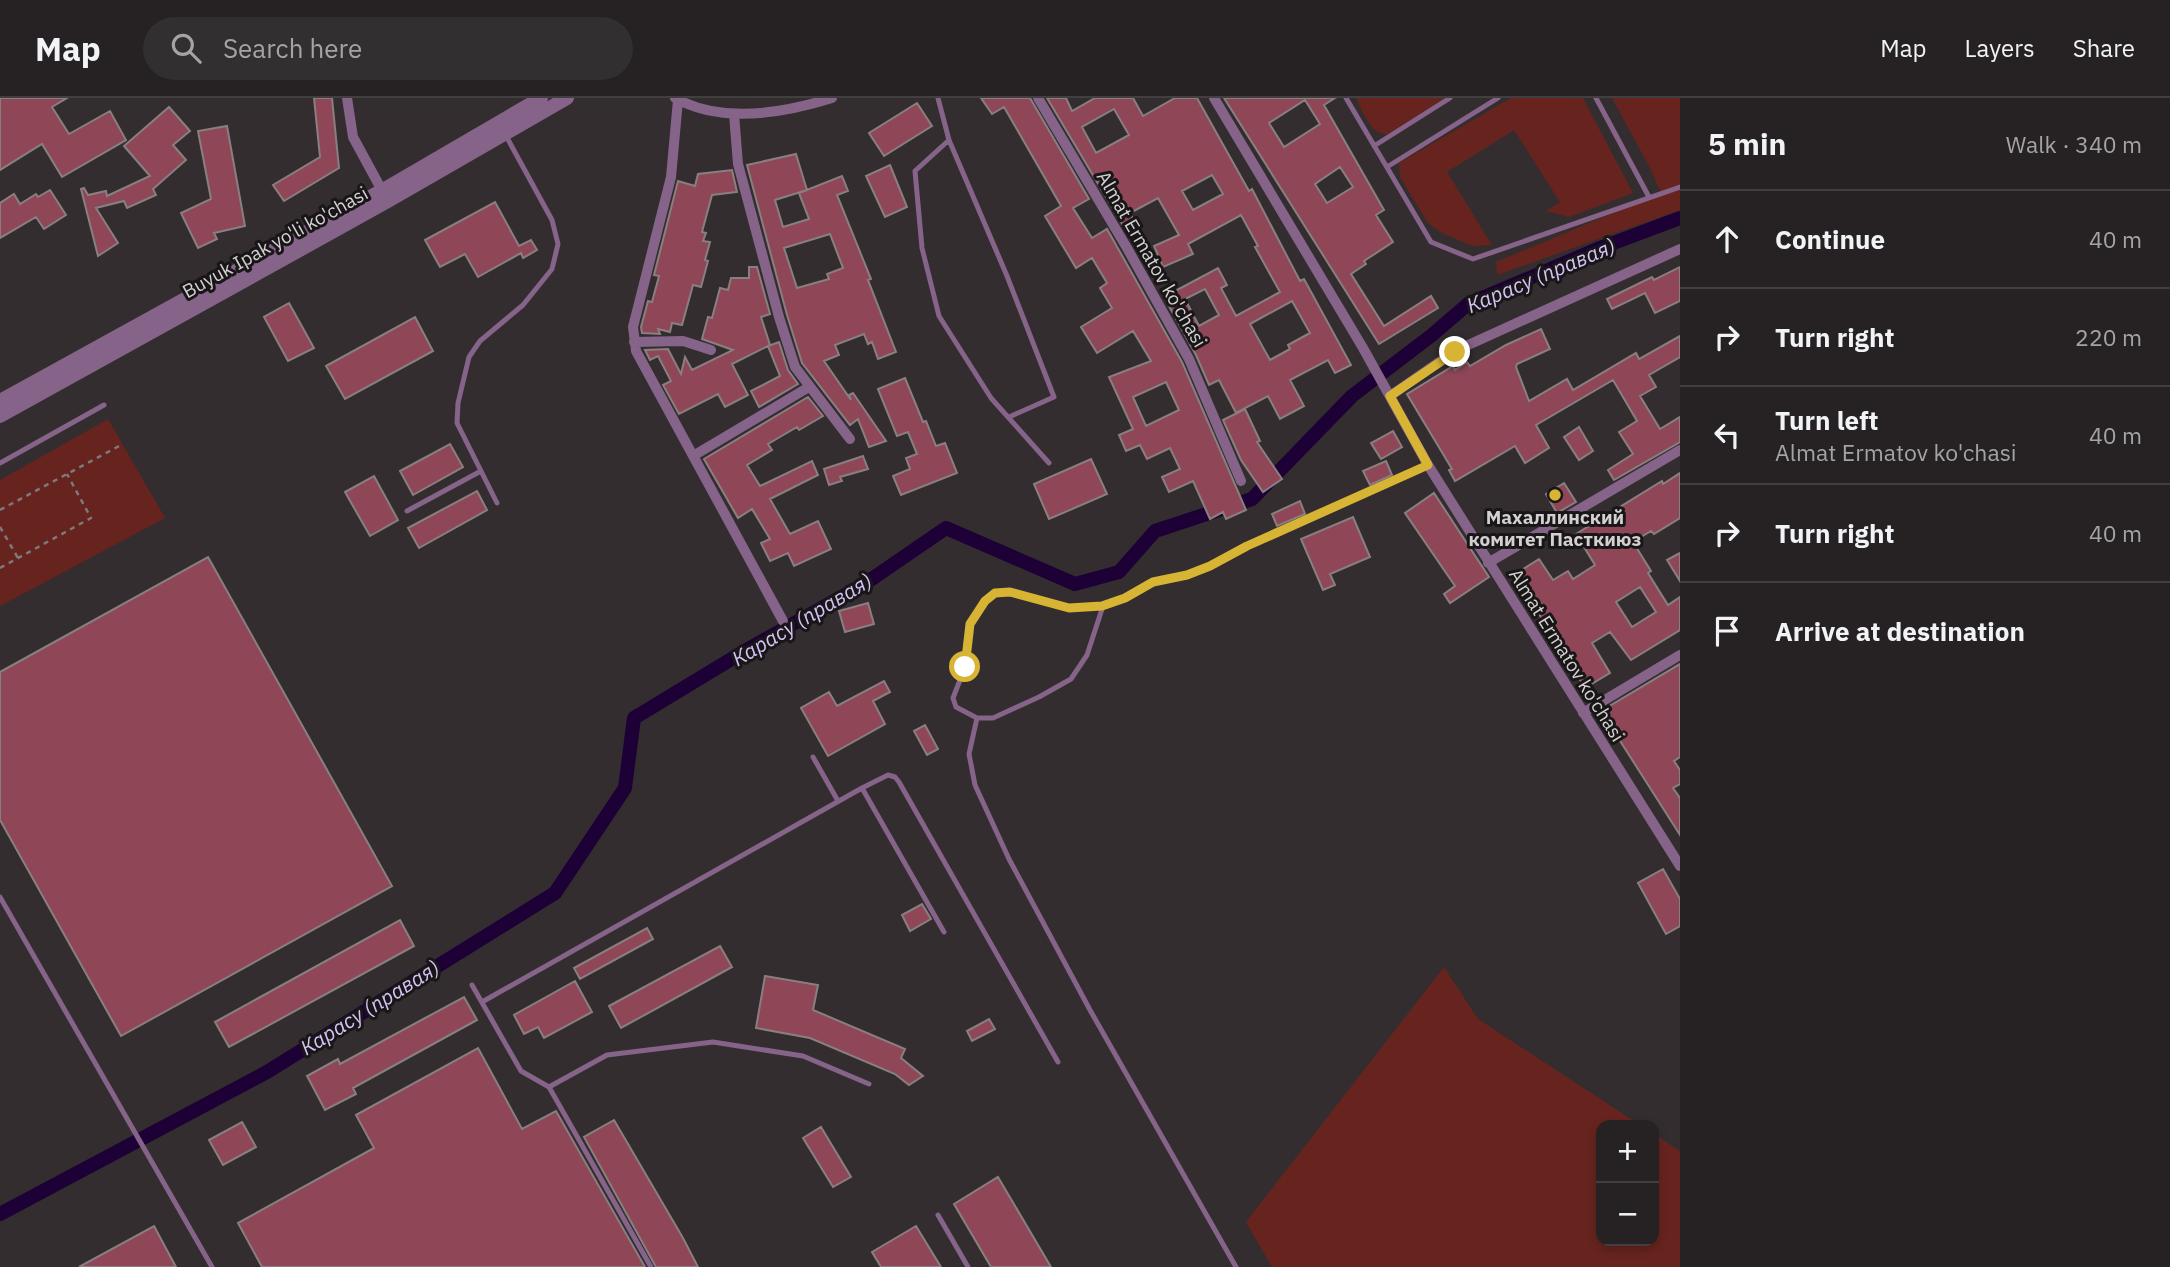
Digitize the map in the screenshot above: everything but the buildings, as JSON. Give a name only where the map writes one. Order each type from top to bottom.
[{"type":"street","points":[[347,98],[354,137],[385,196]]},
{"type":"street","name":"Buyuk Ipak yo'li ko'chasi","points":[[0,416],[385,196],[541,98]]},
{"type":"street","name":"Buyuk Ipak yo'li ko'chasi","points":[[0,401],[505,134],[567,98]]},
{"type":"street","points":[[783,621],[636,351],[633,327],[671,177],[676,99],[707,110],[734,114],[810,105],[832,98]]},
{"type":"street","name":"Almat Ermatov ko'chasi","points":[[1038,98],[1189,359],[1241,481]]},
{"type":"street","name":"Almat Ermatov ko'chasi","points":[[1214,98],[1363,348],[1428,465],[1680,866]]},
{"type":"street","points":[[734,114],[738,164],[795,367],[850,439]]},
{"type":"street","points":[[1388,393],[1455,352],[1680,249]]},
{"type":"street","points":[[634,342],[683,341],[710,350]]},
{"type":"street","points":[[693,456],[809,387]]},
{"type":"street","points":[[1488,563],[1680,450]]},
{"type":"street","points":[[1583,713],[1680,654]]},
{"type":"lane","points":[[937,98],[949,140],[1012,288],[1054,397],[1009,417]]},
{"type":"lane","points":[[1346,98],[1431,243],[1473,259],[1680,187]]},
{"type":"lane","points":[[1374,146],[1450,98]]},
{"type":"lane","points":[[1387,167],[1498,98]]},
{"type":"lane","points":[[1596,98],[1649,197]]},
{"type":"lane","points":[[497,503],[461,434],[456,414],[470,357],[480,341],[523,305],[552,269],[558,244],[552,219],[505,134]]},
{"type":"lane","points":[[949,140],[915,171],[922,248],[939,316],[991,398],[1049,463]]},
{"type":"lane","points":[[0,463],[104,405]]},
{"type":"lane","points":[[1102,606],[1087,655],[1071,678],[1039,697],[993,718],[977,718],[956,707],[953,698],[965,667],[970,624],[985,601],[995,593],[1010,592],[1069,608],[1102,606],[1125,598],[1153,582],[1187,575],[1210,566],[1247,546],[1428,465]]},
{"type":"lane","points":[[407,511],[481,471]]},
{"type":"lane","points":[[977,718],[969,754],[975,785],[1009,859],[1090,1010],[1236,1267]]},
{"type":"lane","points":[[813,757],[838,801]]},
{"type":"lane","points":[[482,1002],[888,775],[899,782],[1058,1062]]},
{"type":"lane","points":[[862,788],[944,932]]},
{"type":"lane","points":[[0,897],[212,1267]]},
{"type":"lane","points":[[472,985],[521,1071],[549,1087],[651,1267]]},
{"type":"lane","points":[[549,1087],[607,1055],[713,1042],[803,1056],[869,1084]]},
{"type":"lane","points":[[938,1216],[968,1267]]},
{"type":"path","points":[[0,510],[121,445]]},
{"type":"path","points":[[0,568],[91,518],[67,474]]},
{"type":"path","points":[[0,527],[18,558]]},
{"type":"shaded area","points":[[1356,98],[1445,98],[1388,134],[1372,127]]},
{"type":"shaded area","points":[[1511,98],[1583,98],[1633,193],[1569,217],[1546,211],[1560,202],[1514,130],[1447,172],[1492,245],[1472,246],[1442,233],[1428,223],[1400,177],[1399,163]]},
{"type":"shaded area","points":[[1612,98],[1680,98],[1680,210],[1497,275],[1496,262],[1661,193]]},
{"type":"shaded area","points":[[108,419],[165,518],[0,606],[0,480]]},
{"type":"shaded area","points":[[1444,967],[1478,1019],[1632,1120],[1596,1120],[1596,1246],[1659,1246],[1659,1137],[1680,1151],[1680,1267],[1272,1267],[1246,1222]]},
{"type":"waterway","name":"Карасу (правая)","points":[[0,1214],[267,1072],[555,893],[625,788],[634,718],[748,649],[863,585],[946,528],[1075,584],[1119,572],[1155,531],[1252,499],[1352,396],[1468,304],[1600,248],[1680,218]]},
{"type":"place","name":"Махаллинский комитет Пасткиюз","points":[[1555,495]]},
{"type":"route","points":[[965,667],[970,624],[985,601],[995,593],[1010,592],[1069,608],[1102,606],[1125,598],[1153,582],[1187,575],[1210,566],[1247,546],[1428,465],[1390,396],[1455,352]]}]
